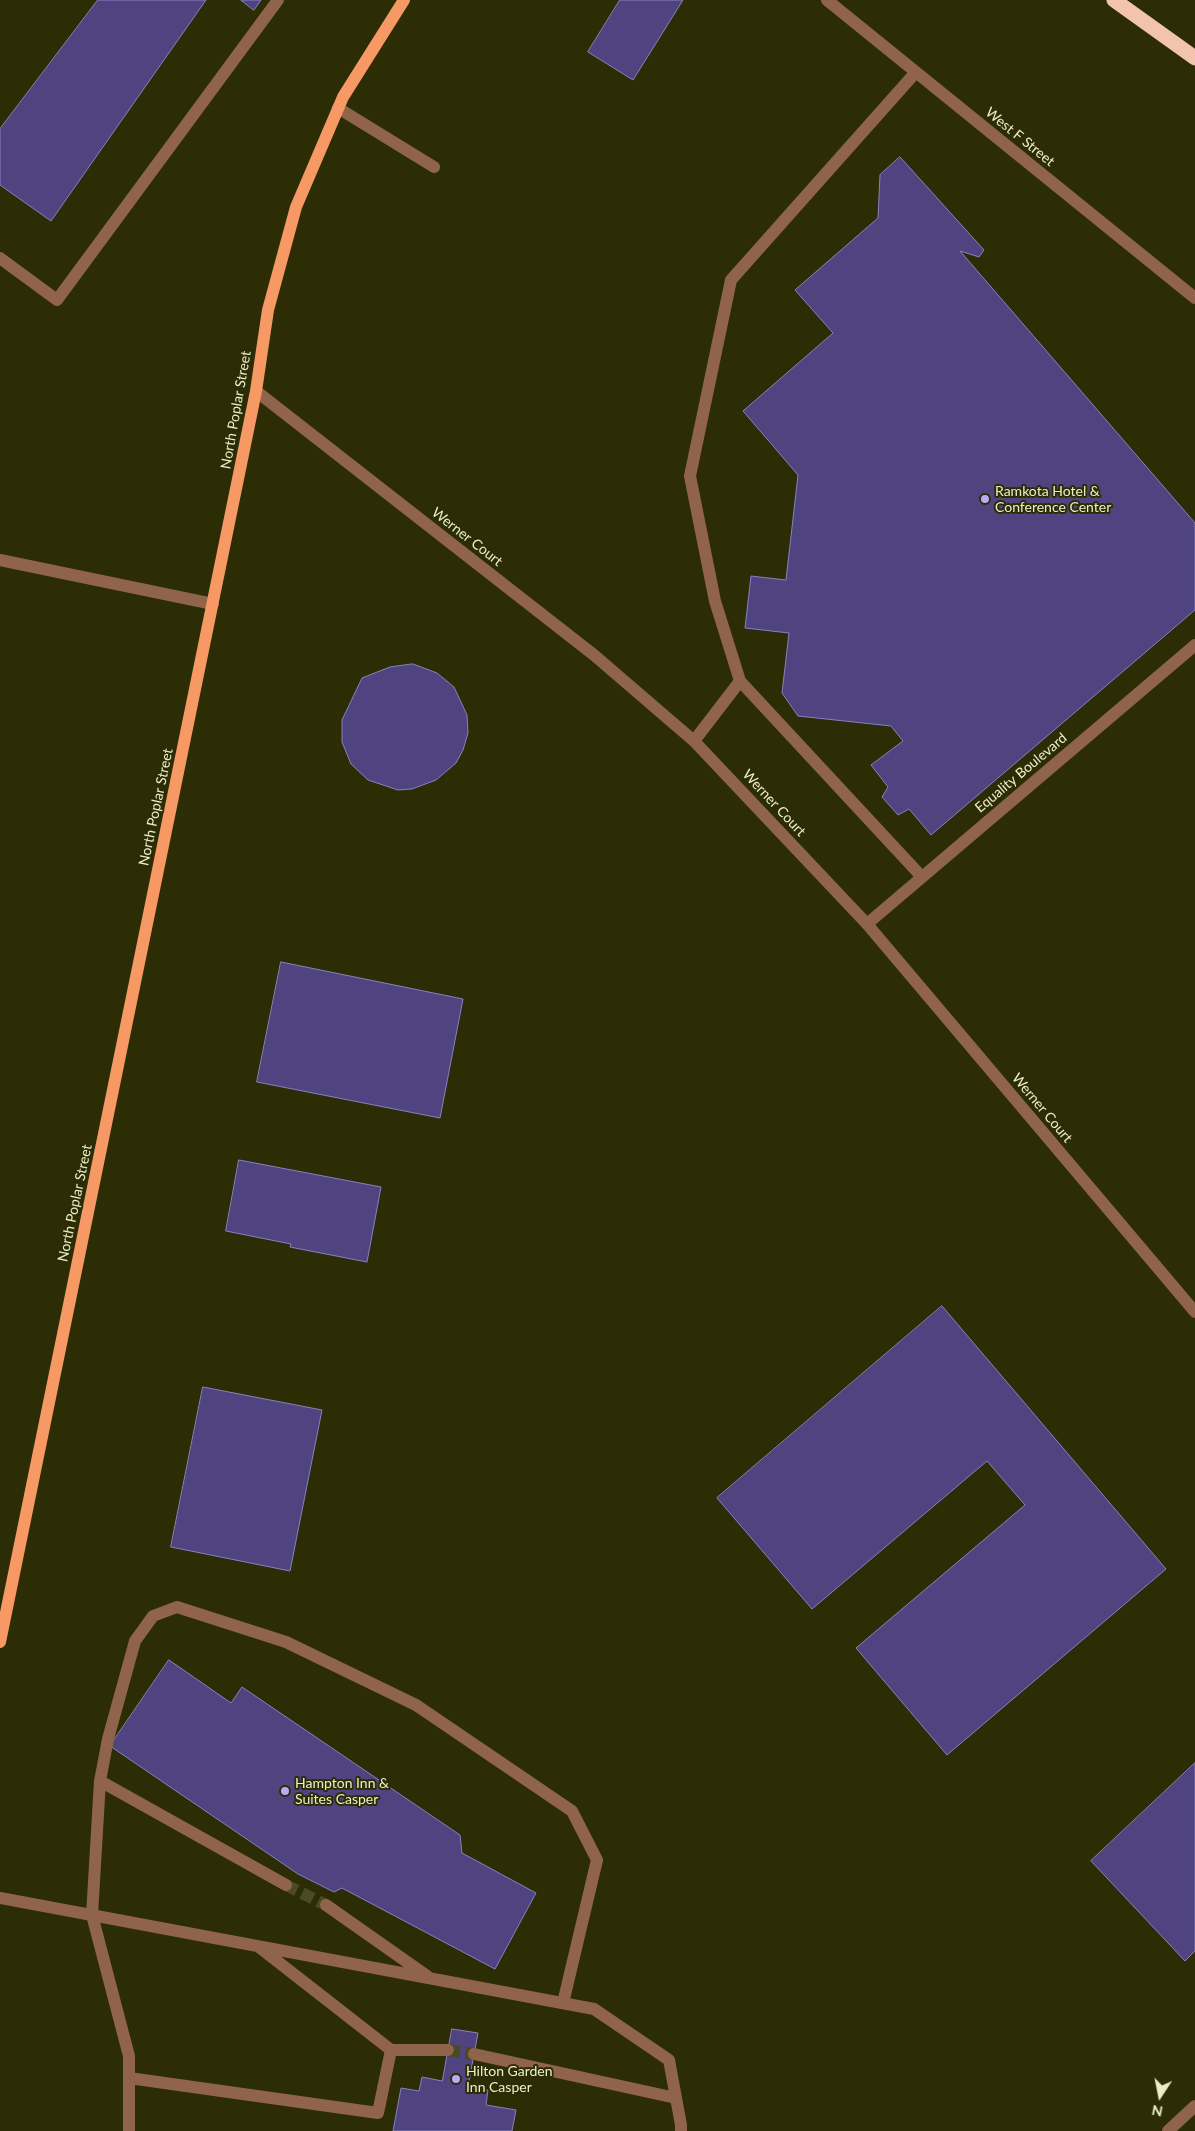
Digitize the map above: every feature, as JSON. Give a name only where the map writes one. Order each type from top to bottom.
[{"type":"highway","points":[[1114,0],[1195,58]]},
{"type":"main road","name":"North Poplar Street","points":[[0,1642],[256,391],[268,310],[296,207],[338,108],[404,0]]},
{"type":"street","points":[[0,258],[56,300],[278,0]]},
{"type":"street","name":"West F Street","points":[[827,0],[1195,298]]},
{"type":"street","points":[[916,72],[731,280],[690,476],[715,601],[740,681],[922,877]]},
{"type":"street","points":[[338,108],[434,167]]},
{"type":"street","name":"Werner Court","points":[[256,391],[594,655],[694,741],[867,924],[1195,1312]]},
{"type":"street","points":[[0,560],[213,604]]},
{"type":"street","name":"Equality Boulevard","points":[[867,924],[1195,645]]},
{"type":"street","points":[[694,741],[740,681]]},
{"type":"street","points":[[129,2131],[128,2056],[92,1915],[100,1781],[108,1739],[134,1641],[153,1616],[177,1607],[286,1642],[416,1705],[572,1811],[597,1860],[563,2003]]},
{"type":"street","points":[[100,1781],[286,1885]]},
{"type":"street","points":[[0,1898],[594,2009],[669,2060],[680,2131]]},
{"type":"street","points":[[326,1905],[431,1978]]},
{"type":"street","points":[[257,1946],[391,2050],[448,2050]]},
{"type":"street","points":[[129,2078],[378,2112],[391,2050]]},
{"type":"street","points":[[474,2054],[676,2098]]},
{"type":"street","points":[[1168,2131],[1195,2106]]},
{"type":"building","points":[[98,0],[206,0],[51,221],[0,185],[0,129]]},
{"type":"building","points":[[241,0],[261,0],[254,10]]},
{"type":"building","points":[[620,0],[683,0],[633,80],[588,52]]},
{"type":"building","name":"Ramkota Hotel & Conference Center","points":[[900,157],[984,250],[979,257],[960,251],[1195,523],[1195,610],[931,835],[909,809],[898,815],[882,797],[888,787],[871,765],[903,741],[891,726],[798,716],[782,693],[789,633],[745,628],[751,576],[786,580],[798,475],[743,411],[833,333],[795,290],[878,218],[880,175]]},
{"type":"building","points":[[413,664],[437,673],[454,687],[467,715],[468,733],[463,750],[456,763],[436,780],[412,789],[398,790],[368,780],[351,764],[342,742],[342,720],[362,678],[390,667]]},
{"type":"building","points":[[281,962],[463,999],[440,1118],[257,1082]]},
{"type":"building","points":[[239,1160],[381,1187],[367,1262],[290,1247],[291,1244],[226,1231]]},
{"type":"building","points":[[942,1306],[1166,1569],[947,1755],[856,1648],[1025,1505],[987,1461],[812,1609],[717,1498]]},
{"type":"building","points":[[203,1387],[322,1410],[290,1571],[171,1547]]},
{"type":"building","name":"Hampton Inn & Suites Casper","points":[[169,1660],[231,1703],[242,1687],[460,1835],[462,1853],[536,1893],[495,1969],[342,1888],[334,1892],[298,1874],[110,1746]]},
{"type":"building","points":[[1195,1763],[1195,1951],[1185,1961],[1091,1861]]},
{"type":"building","name":"Hilton Garden Inn Casper","points":[[452,2029],[478,2033],[468,2087],[488,2090],[486,2105],[516,2110],[512,2131],[393,2131],[401,2088],[419,2091],[422,2077],[442,2081]]},
{"type":"tunnel","points":[[286,1885],[326,1905]]},
{"type":"tunnel","points":[[448,2050],[474,2054]]},
{"type":"place","name":"Ramkota Hotel & Conference Center","points":[[985,499]]},
{"type":"place","name":"Hampton Inn & Suites Casper","points":[[285,1791]]},
{"type":"place","name":"Hilton Garden Inn Casper","points":[[456,2079]]}]
